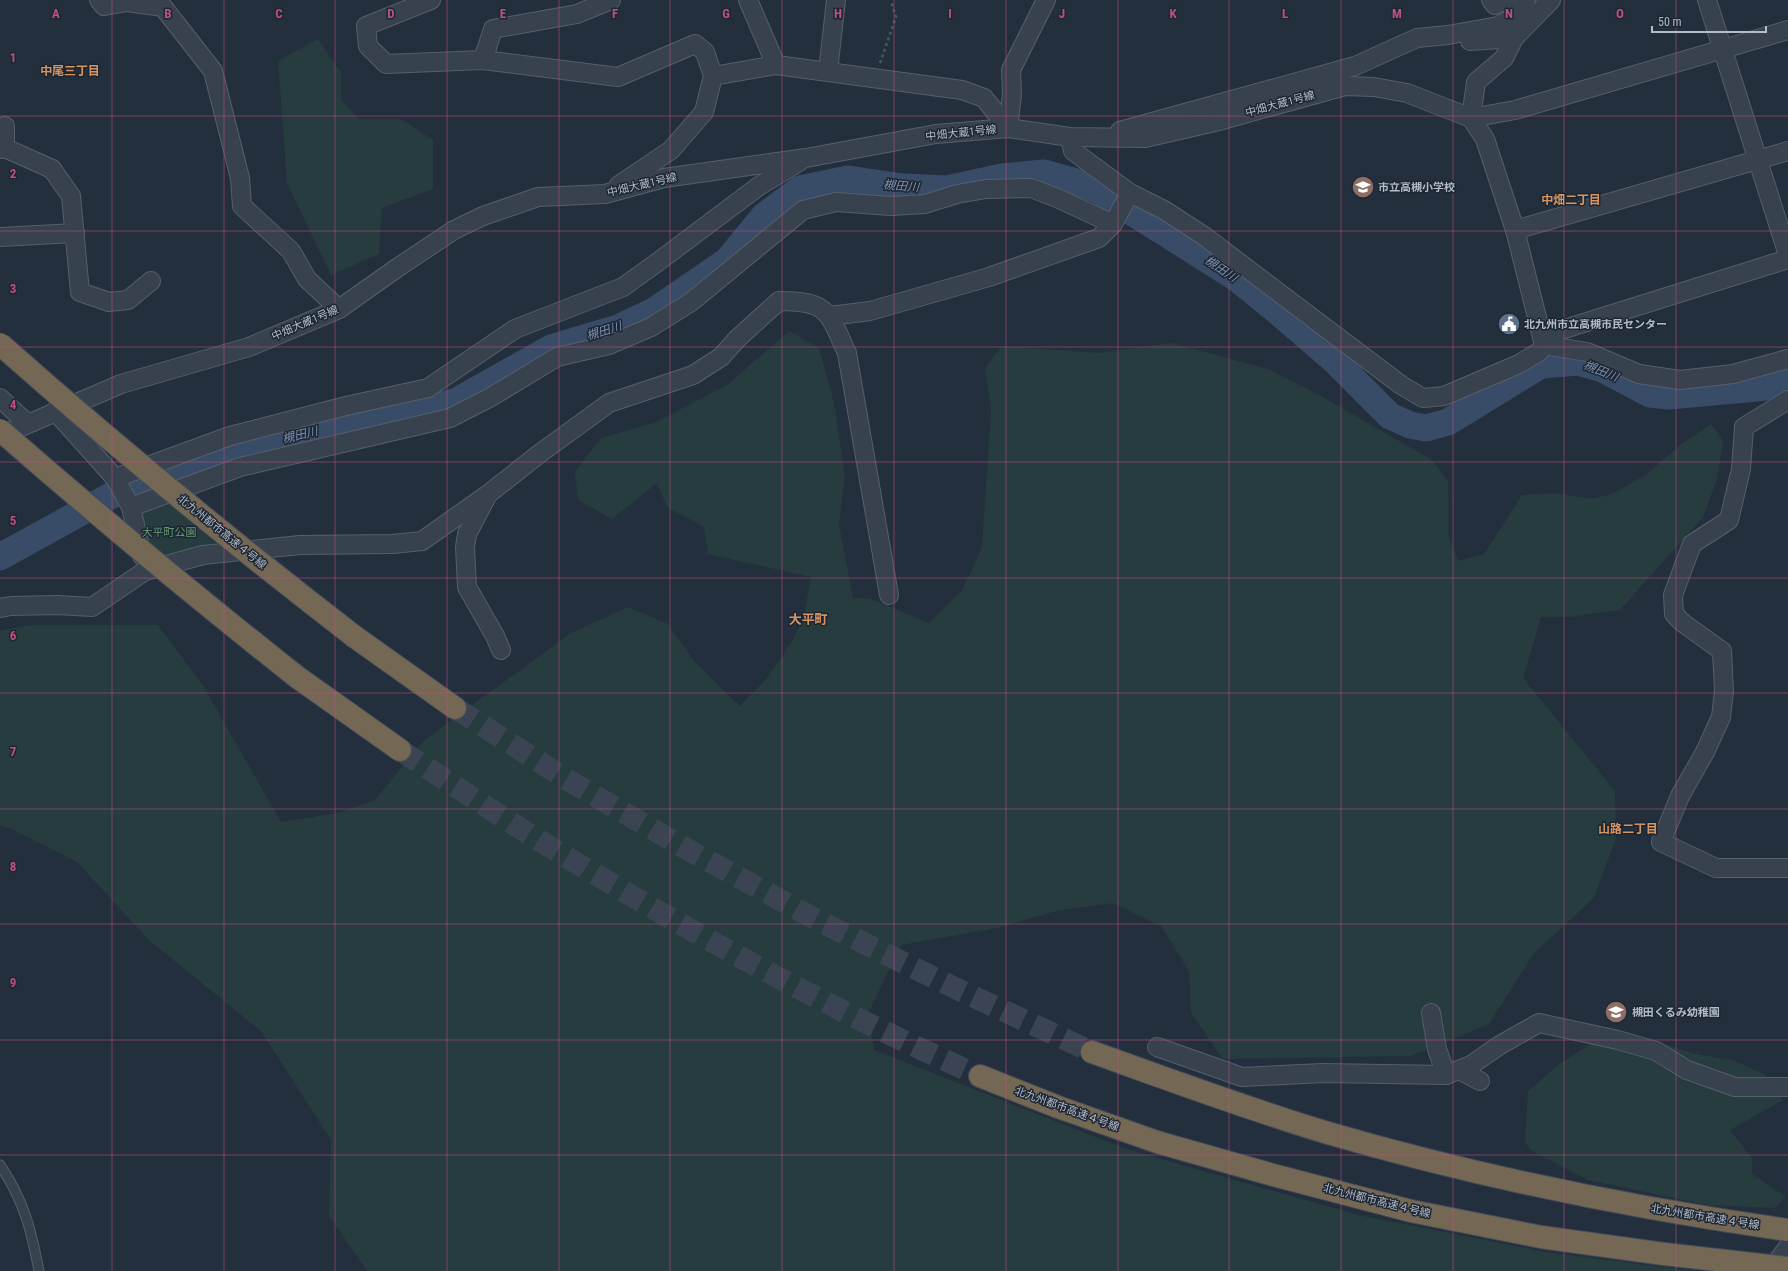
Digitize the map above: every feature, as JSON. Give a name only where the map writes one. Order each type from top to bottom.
[{"type":"highway","name":"北九州都市高速４号線","points":[[0,344],[130,457],[258,562],[355,637],[455,708]]},
{"type":"highway","points":[[0,430],[80,501],[184,587],[297,677],[400,750]]},
{"type":"highway","name":"北九州都市高速４号線","points":[[1092,1052],[1210,1094],[1328,1133],[1449,1164],[1576,1194],[1695,1217],[1788,1230]]},
{"type":"highway","name":"北九州都市高速４号線","points":[[980,1076],[1058,1107],[1157,1142],[1281,1177],[1411,1211],[1541,1237],[1664,1254],[1788,1268]]},
{"type":"street","points":[[99,0],[104,6],[128,2],[163,7],[213,71],[240,178],[242,206],[291,251],[307,279],[339,309]]},
{"type":"street","points":[[431,0],[366,26],[368,46],[386,64],[483,60],[618,77],[695,44],[704,52],[713,76],[704,112],[671,150],[604,194]]},
{"type":"street","points":[[483,60],[493,29],[577,14],[611,0]]},
{"type":"street","points":[[748,0],[776,65]]},
{"type":"street","points":[[828,71],[836,0]]},
{"type":"street","points":[[1008,128],[1012,94],[1011,70],[1046,0]]},
{"type":"street","points":[[1491,0],[1495,5],[1505,0]]},
{"type":"street","points":[[1093,137],[1134,128],[1292,82],[1355,66],[1417,38],[1448,35],[1498,26],[1513,18],[1526,0]]},
{"type":"street","points":[[1070,137],[1073,151],[1130,193],[1164,210],[1204,236],[1400,385],[1423,398],[1444,396],[1519,364],[1539,352],[1543,340],[1515,230],[1485,139],[1471,118],[1476,82],[1504,58],[1514,38],[1551,0]]},
{"type":"street","points":[[1706,0],[1788,255]]},
{"type":"street","points":[[1471,118],[1515,110],[1788,30]]},
{"type":"street","points":[[1448,35],[1470,41],[1514,38]]},
{"type":"street","points":[[713,76],[776,65],[962,90],[984,98],[1008,128]]},
{"type":"street","name":"中畑大蔵1号線","points":[[0,436],[27,423],[121,384],[249,347],[339,309],[454,230],[483,216],[538,197],[604,194],[664,178],[806,158],[936,134],[1008,128],[1070,137],[1145,138],[1215,122],[1345,86],[1374,87],[1407,93],[1471,118]]},
{"type":"street","points":[[5,126],[3,149],[52,169],[72,196],[80,292],[109,302],[128,300],[151,281]]},
{"type":"street","points":[[1515,230],[1788,151]]},
{"type":"street","points":[[115,478],[230,436],[346,406],[428,388],[515,330],[623,287],[759,186],[806,158]]},
{"type":"street","points":[[130,507],[240,467],[450,418],[491,397],[557,357],[609,345],[651,327],[691,302],[803,210],[836,202],[891,206],[924,204],[957,194],[986,189],[1031,188],[1114,222]]},
{"type":"street","points":[[830,316],[870,311],[989,277],[1099,238],[1114,222],[1130,193]]},
{"type":"street","points":[[0,237],[74,233]]},
{"type":"street","points":[[1543,340],[1788,259]]},
{"type":"street","points":[[0,608],[11,606],[57,605],[92,607],[145,571],[203,555],[300,545],[393,544],[422,541],[488,495],[539,454],[609,403],[693,375],[721,357],[737,339],[779,301],[799,301],[817,305],[830,316],[847,353],[889,596]]},
{"type":"street","points":[[1543,340],[1587,352],[1639,374],[1680,380],[1733,374],[1788,359]]},
{"type":"street","points":[[0,398],[27,423]]},
{"type":"street","points":[[1788,400],[1744,427],[1741,469],[1729,520],[1692,544],[1673,595],[1674,614],[1683,623],[1722,651],[1724,691],[1721,717],[1705,752],[1680,796],[1661,842],[1716,868],[1788,868]]},
{"type":"street","points":[[55,411],[115,478],[130,507],[145,571]]},
{"type":"street","points":[[488,495],[467,534],[465,547],[467,587],[495,636],[500,650]]},
{"type":"street","points":[[1431,1013],[1437,1049],[1452,1072]]},
{"type":"street","points":[[1452,1072],[1471,1065],[1500,1044],[1539,1023],[1618,1040],[1656,1051],[1687,1070],[1736,1087],[1788,1088]]},
{"type":"street","points":[[1157,1047],[1242,1077],[1323,1073],[1452,1072],[1480,1081]]},
{"type":"street","points":[[1770,1271],[1788,1247]]},
{"type":"lane","points":[[0,1165],[24,1208],[32,1235],[39,1271]]},
{"type":"path","points":[[874,77],[896,17],[891,1]]},
{"type":"green space","points":[[318,39],[341,73],[341,100],[359,119],[401,119],[433,140],[433,189],[382,208],[379,254],[331,275],[287,183],[278,61]]},
{"type":"green space","points":[[789,331],[819,348],[834,403],[845,477],[839,525],[853,598],[871,599],[929,623],[962,590],[982,548],[991,409],[985,369],[1001,346],[1098,353],[1171,343],[1268,369],[1321,396],[1432,460],[1448,482],[1449,537],[1458,561],[1484,554],[1522,495],[1554,493],[1592,499],[1612,494],[1647,474],[1680,445],[1711,424],[1723,441],[1717,479],[1703,517],[1620,610],[1569,617],[1541,617],[1523,678],[1615,791],[1616,838],[1594,898],[1534,953],[1489,1024],[1411,1056],[1223,1059],[1191,1013],[1189,971],[1161,926],[1113,903],[1056,911],[997,928],[901,945],[868,1014],[874,1050],[1126,1149],[1358,1215],[1545,1252],[1697,1271],[367,1271],[329,1216],[331,1140],[261,1031],[150,941],[77,862],[0,825],[0,631],[29,625],[158,625],[202,684],[281,822],[338,813],[375,800],[423,741],[571,633],[628,607],[668,624],[694,661],[740,706],[768,677],[791,643],[804,617],[811,577],[708,554],[704,527],[667,507],[657,483],[612,519],[578,500],[575,472],[601,438],[656,422],[727,385]]},
{"type":"green space","name":"大平町公園","points":[[165,499],[222,549],[164,556],[145,542],[142,518],[144,508]]},
{"type":"green space","points":[[1595,1041],[1635,1048],[1664,1044],[1695,1054],[1733,1060],[1765,1075],[1783,1100],[1730,1130],[1752,1158],[1752,1174],[1786,1197],[1774,1208],[1707,1205],[1588,1180],[1530,1150],[1525,1142],[1528,1091],[1557,1066]]},
{"type":"waterway","name":"槻田川","points":[[0,557],[114,494],[232,454],[290,437],[455,402],[551,348],[618,328],[654,311],[727,261],[764,216],[800,189],[848,179],[903,187],[947,189],[1002,177],[1044,173],[1073,181],[1097,190],[1235,277],[1334,360],[1390,416],[1410,425],[1426,428],[1448,422],[1541,365],[1578,362],[1603,369],[1650,394],[1669,396],[1767,387],[1788,380]]},
{"type":"tunnel","points":[[455,708],[566,779],[685,848],[817,920],[953,987],[1092,1052]]},
{"type":"tunnel","points":[[400,750],[537,839],[700,935],[866,1023],[980,1076]]},
{"type":"place","name":"市立高槻小学校","points":[[1363,187]]},
{"type":"place","name":"北九州市立高槻市民センター","points":[[1509,324]]},
{"type":"place","name":"槻田くるみ幼稚園","points":[[1616,1012]]},
{"type":"district","name":"中尾三丁目","points":[[70,71]]},
{"type":"district","name":"中畑二丁目","points":[[1571,200]]},
{"type":"district","name":"大平町","points":[[808,619]]},
{"type":"district","name":"山路二丁目","points":[[1628,829]]}]
